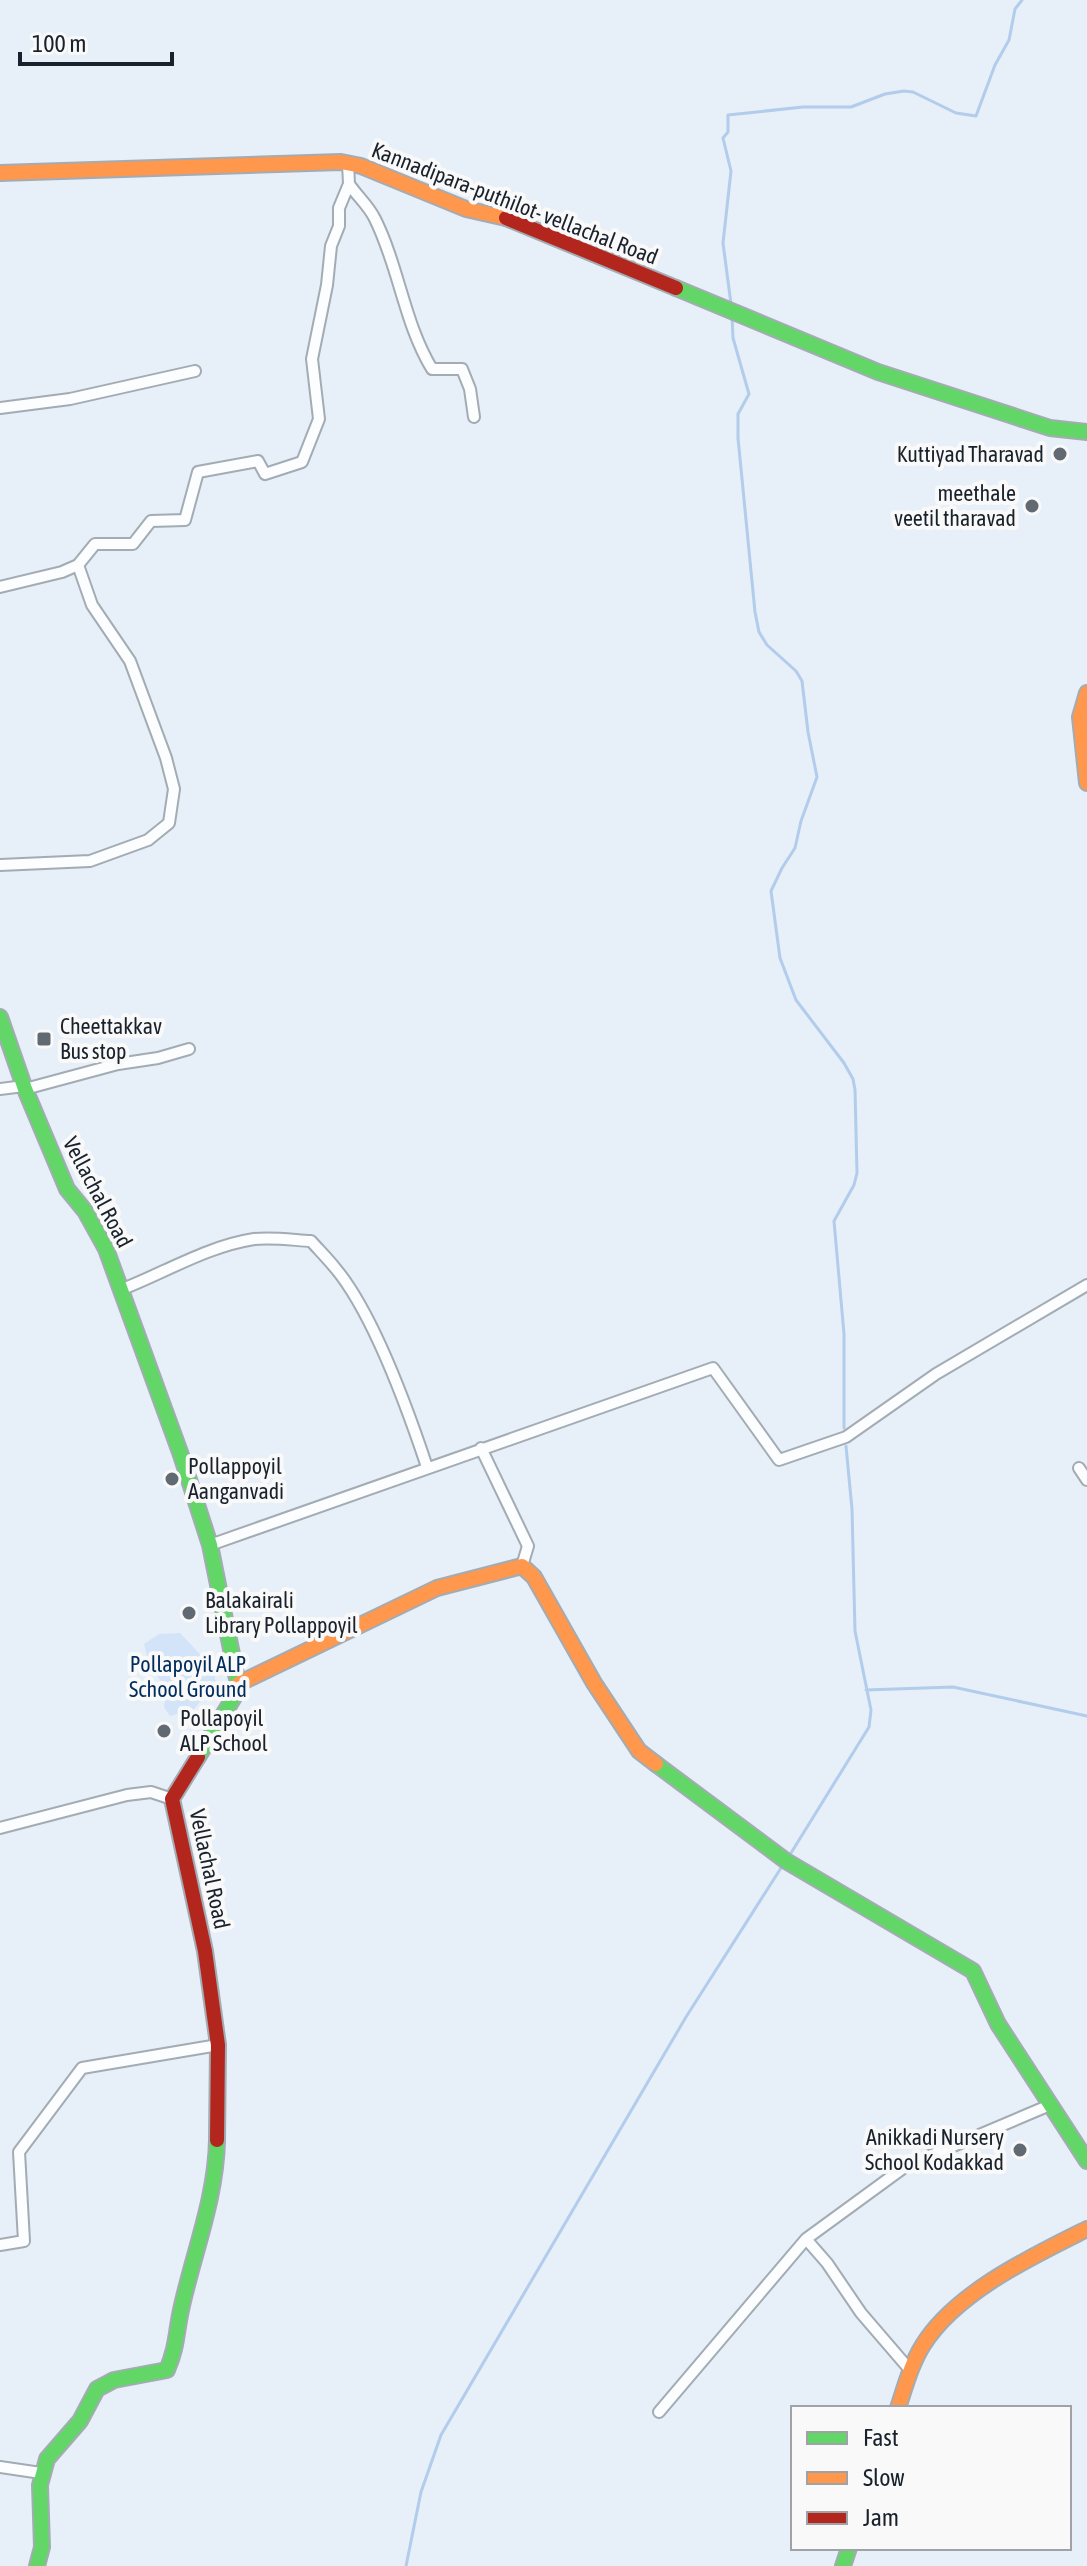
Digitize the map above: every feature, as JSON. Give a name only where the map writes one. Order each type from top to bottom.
[{"type":"street","name":"Kannadipara-puthilot- vellachal Road","points":[[0,173],[348,163],[466,209],[506,218],[878,372],[1050,428],[1087,432]]},
{"type":"street","points":[[0,587],[78,565],[95,544],[133,544],[151,521],[185,520],[198,472],[258,461],[265,474],[302,462],[319,419],[312,359],[325,298],[331,246],[339,226],[339,208],[349,184],[348,163]]},
{"type":"street","points":[[349,184],[375,219],[426,359],[432,369],[462,369],[470,389],[474,417]]},
{"type":"street","points":[[0,408],[70,399],[195,371]]},
{"type":"street","points":[[0,865],[90,861],[148,840],[169,823],[174,789],[166,758],[130,661],[92,605],[78,565]]},
{"type":"street","points":[[1087,693],[1080,717],[1087,783]]},
{"type":"street","name":"Vellachal Road","points":[[0,1017],[25,1088],[67,1189],[85,1211],[106,1249],[181,1455],[210,1545],[238,1684],[234,1697],[172,1799],[205,1951],[218,2045],[217,2155],[208,2208],[180,2313],[172,2363],[167,2370],[156,2375],[114,2379],[95,2391],[73,2430],[48,2453],[41,2473]]},
{"type":"street","points":[[0,1089],[25,1088],[189,1049]]},
{"type":"street","points":[[120,1290],[165,1273],[207,1252],[256,1239],[311,1241],[338,1270],[364,1313],[402,1399],[427,1467]]},
{"type":"street","points":[[210,1545],[713,1368],[779,1460],[846,1437],[936,1374],[1087,1285]]},
{"type":"street","points":[[481,1448],[528,1546],[522,1566]]},
{"type":"street","points":[[1079,1468],[1087,1480]]},
{"type":"street","points":[[238,1684],[437,1588],[522,1566]]},
{"type":"street","points":[[522,1566],[534,1577],[594,1683],[639,1751],[786,1861],[973,1971],[998,2024],[1087,2161]]},
{"type":"street","points":[[0,1828],[127,1795],[151,1792],[172,1799]]},
{"type":"street","points":[[0,2245],[24,2241],[19,2152],[82,2068],[218,2045]]},
{"type":"street","points":[[659,2412],[806,2239],[906,2166],[1050,2105]]},
{"type":"street","points":[[899,2406],[910,2370],[929,2337],[963,2305],[1007,2274],[1087,2229]]},
{"type":"street","points":[[806,2239],[827,2263],[861,2313],[910,2370]]},
{"type":"street","points":[[0,2467],[41,2473],[39,2496],[43,2553],[37,2566]]},
{"type":"green space","name":"Pollapoyil ALP School Ground","points":[[180,1633],[213,1668],[216,1683],[194,1709],[170,1716],[164,1707],[166,1689],[149,1663],[144,1644],[159,1634]]},
{"type":"waterway","points":[[731,304],[723,243],[731,171],[723,138],[728,132],[728,115],[803,107],[851,107],[885,94],[904,91],[913,92],[956,113],[976,116],[995,65],[1009,40],[1015,9],[1022,0]]},
{"type":"waterway","points":[[732,316],[733,338],[749,394],[738,414],[738,438],[755,612],[759,632],[767,645],[796,671],[802,681],[817,777],[795,848],[771,891],[780,958],[796,1000],[844,1063],[855,1090],[857,1173],[854,1185],[834,1221],[844,1334],[844,1428]]},
{"type":"waterway","points":[[791,1853],[869,1727],[871,1710],[855,1631],[852,1509],[846,1446]]},
{"type":"waterway","points":[[866,1690],[953,1687],[1087,1716]]},
{"type":"waterway","points":[[406,2566],[421,2492],[441,2435],[686,2017],[781,1868]]},
{"type":"traffic: fast","points":[[676,288],[878,372],[1050,428],[1087,432]]},
{"type":"traffic: fast","points":[[0,1017],[25,1089],[67,1189],[85,1211],[106,1249],[181,1455],[210,1545],[238,1684],[234,1697],[198,1757]]},
{"type":"traffic: fast","points":[[656,1764],[786,1861],[973,1971],[998,2024],[1087,2161]]},
{"type":"traffic: fast","points":[[37,2566],[42,2547],[40,2485],[47,2459],[80,2421],[97,2389],[114,2380],[167,2370],[213,2184],[217,2140]]},
{"type":"traffic: fast","points":[[843,2566],[848,2550]]},
{"type":"traffic: slow","points":[[0,173],[341,162],[361,166],[466,209],[506,218]]},
{"type":"traffic: slow","points":[[1087,693],[1080,717],[1087,783]]},
{"type":"traffic: slow","points":[[238,1684],[437,1588],[522,1566],[534,1577],[594,1683],[639,1751],[656,1764]]},
{"type":"traffic: slow","points":[[899,2406],[923,2345],[955,2308],[997,2277],[1087,2229]]},
{"type":"traffic: jam","points":[[506,218],[676,288]]},
{"type":"traffic: jam","points":[[198,1757],[172,1799],[205,1951],[218,2045],[217,2140]]},
{"type":"place","name":"Kuttiyad Tharavad","points":[[1060,454]]},
{"type":"place","name":"meethale veetil tharavad","points":[[1032,506]]},
{"type":"place","name":"Cheettakkav Bus stop","points":[[44,1039]]},
{"type":"place","name":"Pollappoyil Aanganvadi","points":[[172,1479]]},
{"type":"place","name":"Balakairali Library Pollappoyil","points":[[189,1613]]},
{"type":"place","name":"Pollapoyil ALP School","points":[[164,1731]]},
{"type":"place","name":"Anikkadi Nursery School Kodakkad","points":[[1020,2150]]}]
